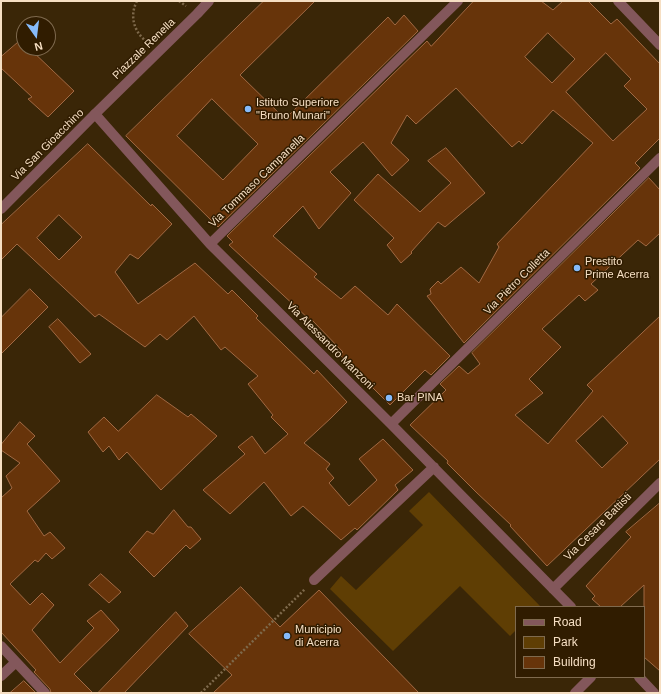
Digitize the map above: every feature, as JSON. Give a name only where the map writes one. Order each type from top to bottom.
[{"type":"street","name":"Piazzale Renella","points":[[95,114],[209,1]]},
{"type":"street","name":"Via Tommaso Campanella","points":[[210,244],[458,1]]},
{"type":"street","points":[[618,1],[660,45]]},
{"type":"street","name":"Via Alessandro Manzoni","points":[[95,114],[210,244],[434,467],[570,606]]},
{"type":"street","name":"Via San Gioacchino","points":[[1,209],[95,114]]},
{"type":"street","name":"Via Pietro Colletta","points":[[391,424],[660,158]]},
{"type":"street","points":[[314,580],[434,467]]},
{"type":"street","name":"Via Cesare Battisti","points":[[553,588],[660,483]]},
{"type":"street","points":[[1,646],[45,693]]},
{"type":"street","points":[[1,676],[16,662]]},
{"type":"street","points":[[575,693],[590,678]]},
{"type":"street","points":[[640,678],[655,693],[660,688]]},
{"type":"path","points":[[137,1],[133,8],[132,16],[134,24],[140,37],[159,52]]},
{"type":"path","points":[[201,693],[314,580]]},
{"type":"green space","points":[[429,492],[540,606],[515,606],[515,631],[510,636],[460,586],[393,651],[330,589],[341,576],[356,590],[423,525],[409,511]]},
{"type":"building","name":"Istituto Superiore \"Bruno Munari\"","points":[[264,1],[315,1],[240,75],[285,119],[388,17],[395,25],[404,15],[418,31],[218,227],[126,136]],"holes":[[[212,99],[258,144],[223,180],[177,136]]]},
{"type":"building","points":[[474,1],[541,1],[553,10],[563,1],[588,1],[611,24],[617,19],[660,64],[660,138],[635,163],[640,168],[464,343],[427,296],[431,294],[430,289],[438,281],[441,284],[461,267],[479,283],[499,247],[497,244],[593,143],[553,110],[522,144],[519,141],[512,147],[456,88],[416,124],[407,115],[391,143],[409,160],[392,176],[363,142],[330,172],[351,193],[319,229],[303,206],[273,236],[317,274],[314,277],[341,299],[355,286],[388,315],[397,304],[450,356],[431,375],[425,370],[390,405],[340,355],[343,352],[311,319],[310,320],[229,245],[233,242],[227,236],[427,41],[431,46]],"holes":[[[548,33],[575,59],[552,83],[525,57]],[[606,53],[631,79],[624,86],[647,109],[613,141],[566,92]]]},
{"type":"building","points":[[16,44],[16,56],[37,56],[74,91],[48,117],[28,99],[32,97],[1,68],[1,57]]},
{"type":"building","points":[[88,144],[151,206],[152,204],[172,224],[138,259],[130,254],[115,272],[138,304],[195,263],[228,294],[232,290],[258,316],[256,318],[314,374],[317,370],[347,402],[304,443],[330,464],[326,469],[334,478],[329,483],[349,506],[377,480],[359,459],[383,439],[413,470],[395,485],[398,490],[357,530],[355,528],[341,540],[303,506],[291,516],[264,482],[230,514],[203,490],[245,454],[238,447],[252,436],[265,454],[288,434],[271,417],[273,415],[248,384],[258,376],[225,347],[221,350],[194,316],[167,340],[160,334],[145,347],[99,314],[95,317],[17,244],[1,260],[1,225]],"holes":[[[59,215],[82,237],[59,260],[37,238]]]},
{"type":"building","points":[[446,148],[485,193],[445,227],[438,222],[411,252],[412,253],[401,263],[387,245],[394,238],[354,200],[378,174],[420,212],[451,183],[428,161]]},
{"type":"building","points":[[649,178],[660,190],[660,233],[646,246],[638,240],[591,284],[598,290],[585,301],[579,295],[542,329],[561,347],[529,379],[543,393],[515,415],[548,444],[593,391],[587,385],[660,316],[660,459],[547,566],[510,526],[511,525],[410,425],[446,390],[440,384],[459,366],[468,374],[480,364],[472,353]],"holes":[[[603,416],[628,443],[602,468],[576,441]]]},
{"type":"building","points":[[30,289],[48,307],[1,354],[1,318]]},
{"type":"building","points":[[58,319],[91,354],[80,363],[49,327]]},
{"type":"building","points":[[157,395],[188,417],[191,414],[217,436],[161,490],[127,452],[119,460],[109,446],[103,452],[88,432],[104,417],[118,431]]},
{"type":"building","points":[[20,422],[35,436],[27,444],[60,481],[27,511],[44,536],[50,532],[65,548],[52,559],[46,553],[38,562],[35,560],[10,584],[30,605],[42,593],[54,605],[32,630],[60,663],[94,628],[87,621],[101,610],[119,630],[74,674],[93,693],[51,693],[50,689],[34,672],[36,670],[1,632],[1,498],[12,488],[6,476],[20,463],[1,450],[1,445]]},
{"type":"building","points":[[660,503],[660,671],[645,658],[644,585],[621,606],[600,606],[592,599],[595,596],[586,586],[631,537],[626,532]]},
{"type":"building","points":[[174,510],[188,527],[191,527],[201,539],[190,549],[186,545],[154,577],[129,552],[147,531],[153,534]]},
{"type":"building","points":[[101,574],[121,592],[109,603],[89,585]]},
{"type":"building","points":[[241,587],[280,627],[319,590],[419,693],[213,693],[232,675],[189,634]]},
{"type":"building","points":[[176,612],[188,626],[124,693],[98,693]]},
{"type":"building","points":[[24,681],[36,693],[10,693]]},
{"type":"place","name":"Istituto Superiore \"Bruno Munari\"","points":[[248,109]]},
{"type":"place","name":"Prestito Prime Acerra","points":[[577,268]]},
{"type":"place","name":"Bar PINA","points":[[389,398]]},
{"type":"place","name":"Municipio di Acerra","points":[[287,636]]}]
